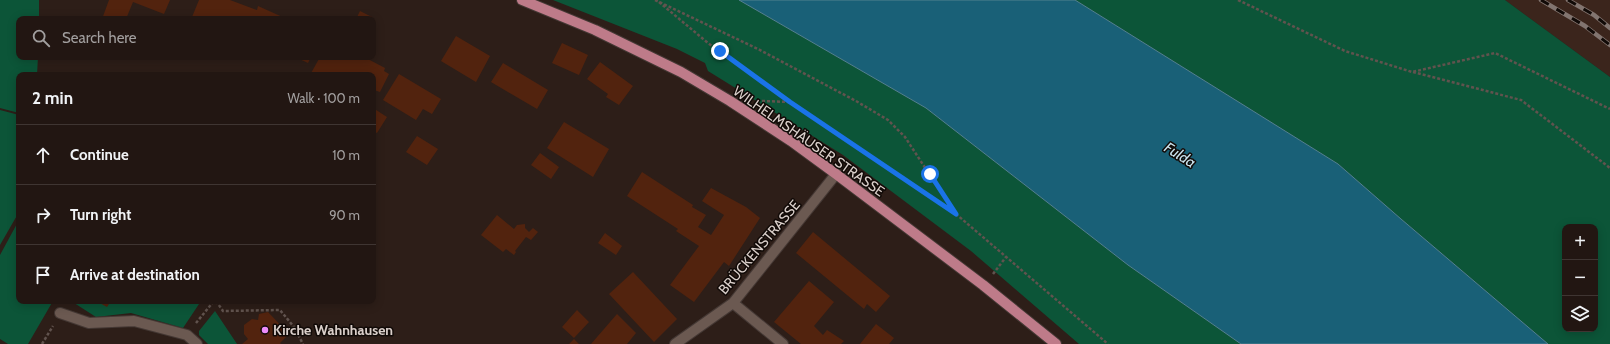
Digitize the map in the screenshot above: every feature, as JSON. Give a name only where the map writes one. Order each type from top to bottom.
[{"type":"main road","name":"WILHELMSHÄUSER STRASSE","points":[[522,0],[595,30],[681,72],[742,109],[791,141],[836,174],[983,285],[1056,344]]},
{"type":"street","name":"BRÜCKENSTRASSE","points":[[675,344],[733,303],[836,174]]},
{"type":"street","points":[[733,303],[783,344]]},
{"type":"street","points":[[60,313],[89,323],[134,321],[187,335],[197,344]]},
{"type":"path","points":[[655,0],[758,49],[856,101],[888,120],[905,138],[956,214]]},
{"type":"path","points":[[1238,0],[1346,51],[1412,72],[1521,100],[1610,168]]},
{"type":"path","points":[[659,2],[708,43],[790,102],[956,214],[1108,344]]},
{"type":"path","points":[[1412,72],[1495,53],[1610,109]]},
{"type":"path","points":[[187,335],[213,304]]},
{"type":"path","points":[[217,304],[223,311],[280,310],[294,327],[303,344]]},
{"type":"shaded area","points":[[1505,0],[1610,0],[1610,77]]},
{"type":"green space","points":[[0,0],[39,0],[39,16],[16,16],[16,60],[38,60],[37,72],[16,72],[16,112],[0,108]]},
{"type":"green space","points":[[553,0],[739,0],[926,108],[1128,265],[1241,344],[1079,344],[971,251],[843,155],[708,71],[705,63],[677,49]]},
{"type":"green space","points":[[1075,0],[1505,0],[1610,77],[1610,344],[1548,344],[1338,164]]},
{"type":"green space","points":[[0,110],[16,114],[16,217],[0,245]]},
{"type":"green space","points":[[16,226],[16,304],[51,304],[28,344],[8,344],[0,339],[0,255]]},
{"type":"green space","points":[[76,304],[199,304],[183,328],[131,313],[96,317]]},
{"type":"green space","points":[[215,311],[237,344],[208,344],[199,335],[199,331]]},
{"type":"water","name":"Fulda","points":[[739,0],[1075,0],[1338,164],[1548,344],[1241,344],[1128,265],[926,108]]},
{"type":"building","points":[[109,0],[170,0],[164,14],[133,2],[127,16],[103,16]]},
{"type":"building","points":[[199,0],[230,0],[257,10],[258,6],[280,16],[192,16]]},
{"type":"building","points":[[360,11],[370,16],[358,16]]},
{"type":"building","points":[[456,36],[490,56],[476,82],[441,61]]},
{"type":"building","points":[[562,43],[588,55],[579,75],[552,63]]},
{"type":"building","points":[[302,60],[310,60],[308,63]]},
{"type":"building","points":[[318,60],[370,60],[385,68],[384,71],[389,74],[380,92],[376,91],[376,72],[312,72]]},
{"type":"building","points":[[600,62],[633,86],[619,105],[606,97],[608,94],[587,79]]},
{"type":"building","points":[[503,63],[548,90],[537,109],[491,82]]},
{"type":"building","points":[[399,74],[441,99],[432,114],[423,109],[416,120],[383,100]]},
{"type":"building","points":[[376,110],[387,117],[376,132]]},
{"type":"building","points":[[564,122],[609,149],[593,177],[547,148]]},
{"type":"building","points":[[417,136],[438,149],[427,165],[406,152]]},
{"type":"building","points":[[540,153],[559,167],[551,179],[531,165]]},
{"type":"building","points":[[642,172],[706,215],[698,227],[711,235],[724,215],[702,201],[711,188],[746,207],[760,218],[729,266],[724,262],[694,302],[670,285],[699,246],[676,231],[678,229],[627,196]]},
{"type":"building","points":[[497,215],[514,229],[517,225],[525,224],[525,228],[529,232],[533,228],[538,232],[531,240],[526,237],[515,251],[516,252],[514,255],[506,249],[503,252],[481,235]]},
{"type":"building","points":[[813,232],[890,296],[876,312],[867,304],[864,309],[796,253]]},
{"type":"building","points":[[605,233],[622,246],[616,255],[598,243]]},
{"type":"building","points":[[633,272],[677,319],[654,342],[609,294]]},
{"type":"building","points":[[809,281],[834,302],[814,326],[823,335],[827,330],[844,341],[841,344],[801,344],[774,322]]},
{"type":"building","points":[[102,304],[109,304],[107,307]]},
{"type":"building","points":[[577,310],[589,322],[574,338],[562,327]]},
{"type":"building","name":"Kirche Wahnhausen","points":[[268,312],[289,334],[280,343],[281,344],[242,344],[248,339],[244,334],[244,325],[252,319],[258,320],[259,314]]},
{"type":"building","points":[[617,314],[636,333],[627,344],[591,344]]},
{"type":"building","points":[[876,324],[894,338],[889,344],[860,344]]},
{"type":"building","points":[[574,339],[579,344],[569,344]]},
{"type":"railway","points":[[1541,0],[1585,26],[1610,45]]},
{"type":"railway","points":[[1568,0],[1594,15],[1610,28]]},
{"type":"place","name":"Kirche Wahnhausen","points":[[265,330]]},
{"type":"route","points":[[720,51],[790,102],[956,214],[930,174]]}]
